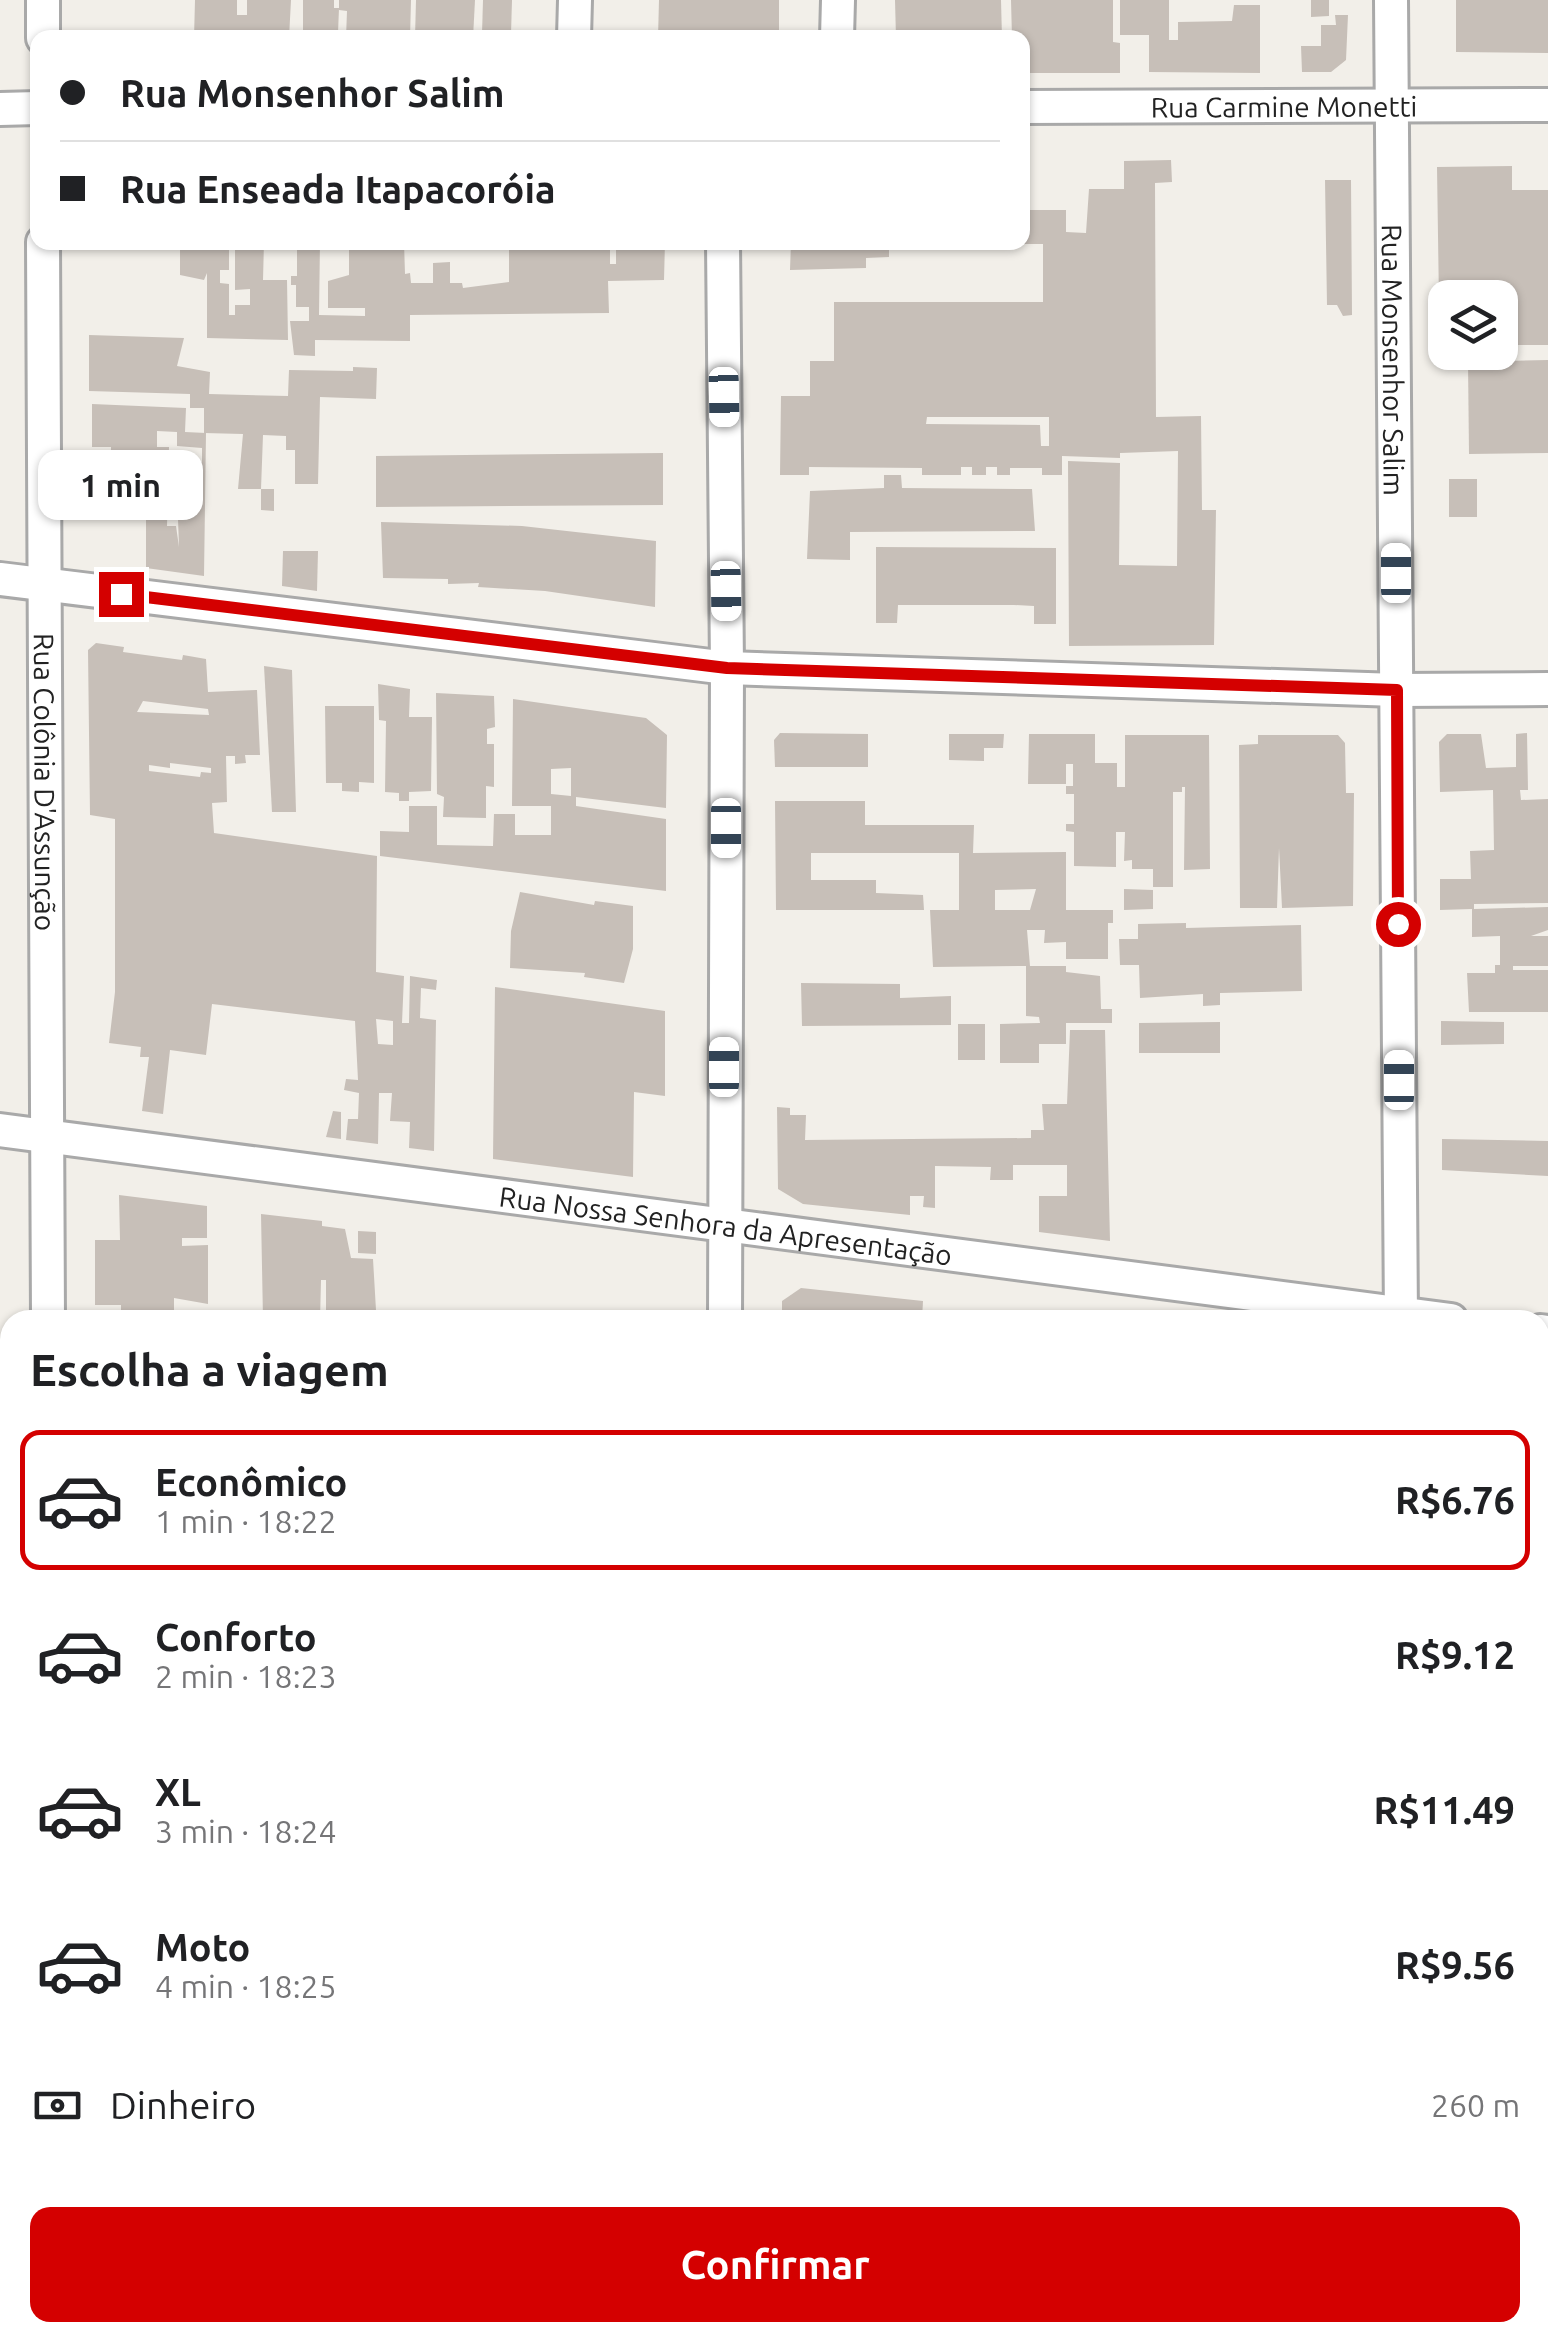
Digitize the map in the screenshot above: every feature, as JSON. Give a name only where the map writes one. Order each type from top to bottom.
[{"type":"street","points":[[43,30],[44,0]]},
{"type":"street","points":[[574,30],[575,0]]},
{"type":"street","points":[[837,30],[838,0]]},
{"type":"street","name":"Rua Monsenhor Salim","points":[[1391,0],[1401,1310]]},
{"type":"street","name":"Rua Carmine Monetti","points":[[1030,107],[1548,105]]},
{"type":"street","points":[[0,108],[30,108]]},
{"type":"street","name":"Rua Colônia D'Assunção","points":[[43,250],[48,1310]]},
{"type":"street","points":[[723,250],[727,668],[725,1310]]},
{"type":"street","points":[[0,579],[727,668],[1397,690],[1548,689]]},
{"type":"street","name":"Rua Nossa Senhora da Apresentação","points":[[0,1130],[1349,1310]]},
{"type":"building","points":[[195,0],[237,0],[237,15],[247,15],[247,0],[291,0],[289,30],[194,30]]},
{"type":"building","points":[[303,0],[334,0],[334,8],[339,8],[338,30],[303,30]]},
{"type":"building","points":[[339,0],[411,0],[410,30],[346,30],[347,11],[339,10]]},
{"type":"building","points":[[416,0],[475,0],[473,30],[415,30]]},
{"type":"building","points":[[483,0],[512,0],[511,30],[482,30]]},
{"type":"building","points":[[659,0],[779,0],[779,30],[658,30]]},
{"type":"building","points":[[895,0],[1001,0],[1002,30],[896,30]]},
{"type":"building","points":[[1011,0],[1113,0],[1113,42],[1120,43],[1120,73],[1030,73],[1030,30],[1012,30]]},
{"type":"building","points":[[1120,0],[1169,0],[1169,40],[1178,40],[1178,22],[1232,21],[1234,5],[1260,5],[1260,73],[1149,72],[1149,35],[1120,35]]},
{"type":"building","points":[[1311,0],[1329,0],[1329,16],[1311,17]]},
{"type":"building","points":[[1456,0],[1548,0],[1548,53],[1456,52]]},
{"type":"building","points":[[1335,15],[1348,15],[1346,60],[1331,72],[1302,72],[1301,46],[1321,46],[1321,25],[1336,25]]},
{"type":"building","points":[[1171,160],[1172,182],[1155,183],[1156,417],[1201,416],[1202,510],[1216,510],[1214,645],[1069,646],[1068,461],[1120,463],[1119,565],[1177,566],[1178,451],[1120,453],[1120,458],[1062,456],[1062,475],[1042,475],[1042,468],[1010,468],[1010,475],[997,475],[997,467],[986,467],[986,475],[972,475],[972,467],[961,467],[961,475],[922,475],[922,468],[809,467],[809,475],[780,475],[781,396],[810,396],[810,361],[834,361],[834,302],[1043,302],[1043,244],[1030,244],[1030,210],[1066,210],[1066,232],[1086,233],[1089,189],[1124,189],[1124,161]],"holes":[[[927,417],[1049,417],[1049,446],[1041,446],[1040,425],[926,424]]]},
{"type":"building","points":[[1512,166],[1512,190],[1548,190],[1548,345],[1518,345],[1518,280],[1439,280],[1437,167]]},
{"type":"building","points":[[1325,180],[1351,180],[1352,315],[1343,316],[1337,305],[1327,305]]},
{"type":"building","points":[[180,250],[229,250],[229,270],[220,270],[220,283],[229,284],[229,315],[235,315],[235,305],[250,305],[250,289],[235,290],[235,250],[264,250],[263,280],[287,280],[288,340],[207,338],[207,273],[204,280],[180,275]]},
{"type":"building","points":[[297,250],[320,250],[319,315],[365,316],[365,308],[328,308],[328,281],[349,275],[349,250],[404,250],[405,274],[410,273],[411,283],[433,283],[433,263],[450,262],[450,283],[462,283],[463,288],[509,282],[509,250],[610,250],[610,264],[616,264],[616,250],[665,250],[664,280],[608,281],[609,313],[410,315],[410,341],[315,340],[315,356],[294,355],[290,321],[309,321],[309,307],[296,307],[296,285],[291,285],[291,276],[297,276]]},
{"type":"building","points":[[791,250],[889,250],[889,257],[866,258],[866,268],[790,270]]},
{"type":"building","points":[[89,335],[184,338],[177,366],[210,372],[209,394],[288,396],[289,370],[353,371],[353,367],[377,368],[376,399],[320,397],[318,484],[295,484],[295,450],[286,450],[286,436],[263,435],[261,489],[238,489],[243,434],[204,433],[204,408],[190,408],[190,394],[89,391]]},
{"type":"building","points":[[1548,360],[1548,453],[1469,454],[1468,370],[1518,370],[1518,361]]},
{"type":"building","points":[[92,404],[186,408],[185,432],[206,433],[204,576],[146,568],[146,519],[86,518],[86,500],[110,500],[111,447],[92,447]],"holes":[[[157,431],[177,432],[177,446],[202,448],[202,462],[176,462],[179,547],[176,526],[167,526],[169,447],[157,447]]]},
{"type":"building","points":[[663,453],[663,505],[376,507],[376,456]]},
{"type":"building","points":[[884,475],[901,475],[902,488],[1032,489],[1035,531],[850,532],[850,560],[807,559],[810,491],[884,488]]},
{"type":"building","points":[[1449,479],[1477,479],[1477,517],[1449,517]]},
{"type":"building","points":[[261,489],[274,489],[274,511],[261,510]]},
{"type":"building","points":[[381,522],[522,526],[656,541],[655,607],[545,591],[478,587],[479,583],[448,584],[448,579],[383,578]]},
{"type":"building","points":[[876,547],[1056,548],[1056,624],[1034,624],[1034,606],[1014,605],[898,605],[897,623],[876,623]]},
{"type":"building","points":[[283,551],[318,551],[317,591],[282,586]]},
{"type":"building","points":[[96,643],[124,647],[123,652],[182,660],[183,655],[206,659],[208,692],[257,690],[260,755],[245,755],[246,763],[235,764],[235,756],[226,756],[227,802],[212,803],[214,833],[377,856],[376,972],[404,976],[402,1023],[409,1023],[410,976],[437,980],[436,990],[421,988],[420,1018],[436,1020],[434,1151],[409,1148],[410,1122],[390,1121],[392,1093],[379,1093],[378,1144],[346,1140],[348,1119],[358,1119],[359,1093],[344,1090],[346,1079],[358,1080],[355,1021],[212,1004],[206,1055],[170,1050],[163,1114],[142,1111],[149,1057],[140,1057],[141,1047],[109,1043],[115,992],[115,819],[90,815],[88,650]],"holes":[[[143,701],[208,709],[209,715],[137,712]],[[170,763],[211,768],[211,773],[201,772],[200,777],[149,771],[149,765],[170,768]],[[376,1019],[393,1021],[393,1045],[378,1044]]]},
{"type":"building","points":[[264,666],[292,670],[296,812],[272,812]]},
{"type":"building","points":[[378,684],[410,689],[409,717],[432,717],[431,791],[409,792],[409,801],[399,801],[399,793],[385,792],[386,721],[379,720]]},
{"type":"building","points":[[436,693],[494,696],[495,727],[487,729],[487,744],[494,744],[494,787],[486,786],[486,818],[443,817],[444,797],[437,794]]},
{"type":"building","points":[[513,699],[646,718],[667,735],[666,808],[576,797],[576,806],[666,819],[666,891],[380,856],[380,831],[409,832],[409,806],[437,806],[437,845],[493,846],[494,814],[515,814],[515,835],[551,835],[551,806],[512,806]],"holes":[[[571,768],[571,796],[551,794],[551,769]]]},
{"type":"building","points":[[325,706],[374,706],[374,783],[359,782],[359,792],[342,791],[342,783],[326,783]]},
{"type":"building","points":[[780,733],[868,734],[868,767],[775,767],[774,740]]},
{"type":"building","points":[[1527,733],[1528,790],[1520,790],[1521,800],[1548,799],[1548,903],[1474,904],[1474,909],[1548,907],[1548,930],[1531,936],[1548,936],[1548,966],[1513,966],[1513,970],[1548,970],[1548,1012],[1469,1012],[1467,973],[1495,973],[1495,965],[1500,965],[1500,936],[1472,937],[1472,909],[1440,910],[1440,879],[1471,879],[1470,851],[1494,850],[1493,790],[1440,792],[1439,742],[1447,734],[1481,734],[1486,768],[1516,767],[1516,734]]},
{"type":"building","points":[[949,734],[1004,734],[1003,748],[984,748],[984,761],[949,760]]},
{"type":"building","points":[[1029,734],[1095,734],[1095,763],[1117,763],[1117,787],[1125,787],[1125,735],[1209,735],[1210,869],[1184,870],[1185,787],[1182,792],[1173,792],[1173,887],[1153,887],[1153,869],[1132,869],[1132,860],[1124,861],[1125,832],[1116,832],[1116,867],[1074,866],[1074,832],[1066,831],[1066,824],[1074,824],[1074,794],[1066,794],[1066,786],[1073,786],[1073,764],[1066,764],[1066,784],[1028,784]]},
{"type":"building","points":[[1258,735],[1338,735],[1345,743],[1346,793],[1354,793],[1353,906],[1282,908],[1279,848],[1277,908],[1240,908],[1239,745],[1258,744]]},
{"type":"building","points":[[775,801],[865,801],[865,825],[974,825],[973,853],[1066,852],[1066,910],[1113,910],[1113,923],[1108,923],[1108,959],[1066,959],[1066,942],[1044,943],[1045,930],[1027,930],[1030,966],[1066,966],[1066,972],[1100,976],[1101,1009],[1112,1009],[1112,1023],[1066,1023],[1066,1044],[1039,1044],[1039,1063],[1000,1063],[1000,1024],[1040,1023],[1039,1017],[1026,1016],[1026,966],[933,967],[930,910],[959,910],[959,853],[811,853],[811,880],[876,880],[876,893],[923,895],[924,910],[776,910]],"holes":[[[1036,889],[1030,910],[995,910],[995,890]]]},
{"type":"building","points":[[1124,889],[1153,890],[1153,909],[1124,910]]},
{"type":"building","points":[[520,892],[594,905],[595,901],[633,906],[633,949],[624,983],[584,977],[585,973],[510,968],[511,931]]},
{"type":"building","points":[[1186,923],[1186,928],[1301,925],[1302,991],[1220,993],[1220,1005],[1203,1006],[1203,994],[1140,998],[1139,965],[1120,965],[1119,939],[1138,939],[1138,924]]},
{"type":"building","points":[[801,983],[900,984],[900,998],[951,996],[951,1025],[802,1026]]},
{"type":"building","points":[[495,987],[665,1011],[665,1096],[634,1092],[633,1177],[493,1159]]},
{"type":"building","points":[[1441,1021],[1504,1022],[1504,1044],[1441,1045]]},
{"type":"building","points":[[1220,1022],[1220,1053],[1139,1053],[1139,1023]]},
{"type":"building","points":[[958,1024],[985,1024],[985,1060],[958,1060]]},
{"type":"building","points":[[1070,1030],[1105,1030],[1110,1241],[1039,1232],[1039,1196],[1067,1196],[1067,1165],[1013,1165],[1013,1180],[990,1180],[991,1167],[935,1166],[935,1208],[923,1207],[924,1196],[910,1196],[910,1215],[803,1204],[778,1189],[777,1107],[790,1108],[790,1115],[806,1115],[805,1140],[1031,1138],[1031,1130],[1044,1130],[1042,1104],[1067,1104]]},
{"type":"building","points":[[333,1111],[341,1112],[341,1139],[326,1137]]},
{"type":"building","points":[[1442,1139],[1548,1141],[1548,1176],[1442,1170]]},
{"type":"building","points":[[119,1195],[207,1206],[207,1238],[182,1238],[182,1246],[208,1245],[208,1304],[174,1298],[174,1310],[121,1310],[121,1305],[95,1305],[95,1240],[120,1240]]},
{"type":"building","points":[[261,1214],[322,1221],[322,1226],[345,1229],[351,1258],[373,1259],[376,1310],[326,1310],[326,1280],[321,1280],[320,1310],[263,1310]]},
{"type":"building","points":[[358,1231],[376,1232],[376,1254],[358,1253]]},
{"type":"building","points":[[801,1288],[923,1301],[923,1310],[782,1310],[782,1301]]},
{"type":"route","points":[[121,594],[727,668],[1397,690],[1398,924]]}]
